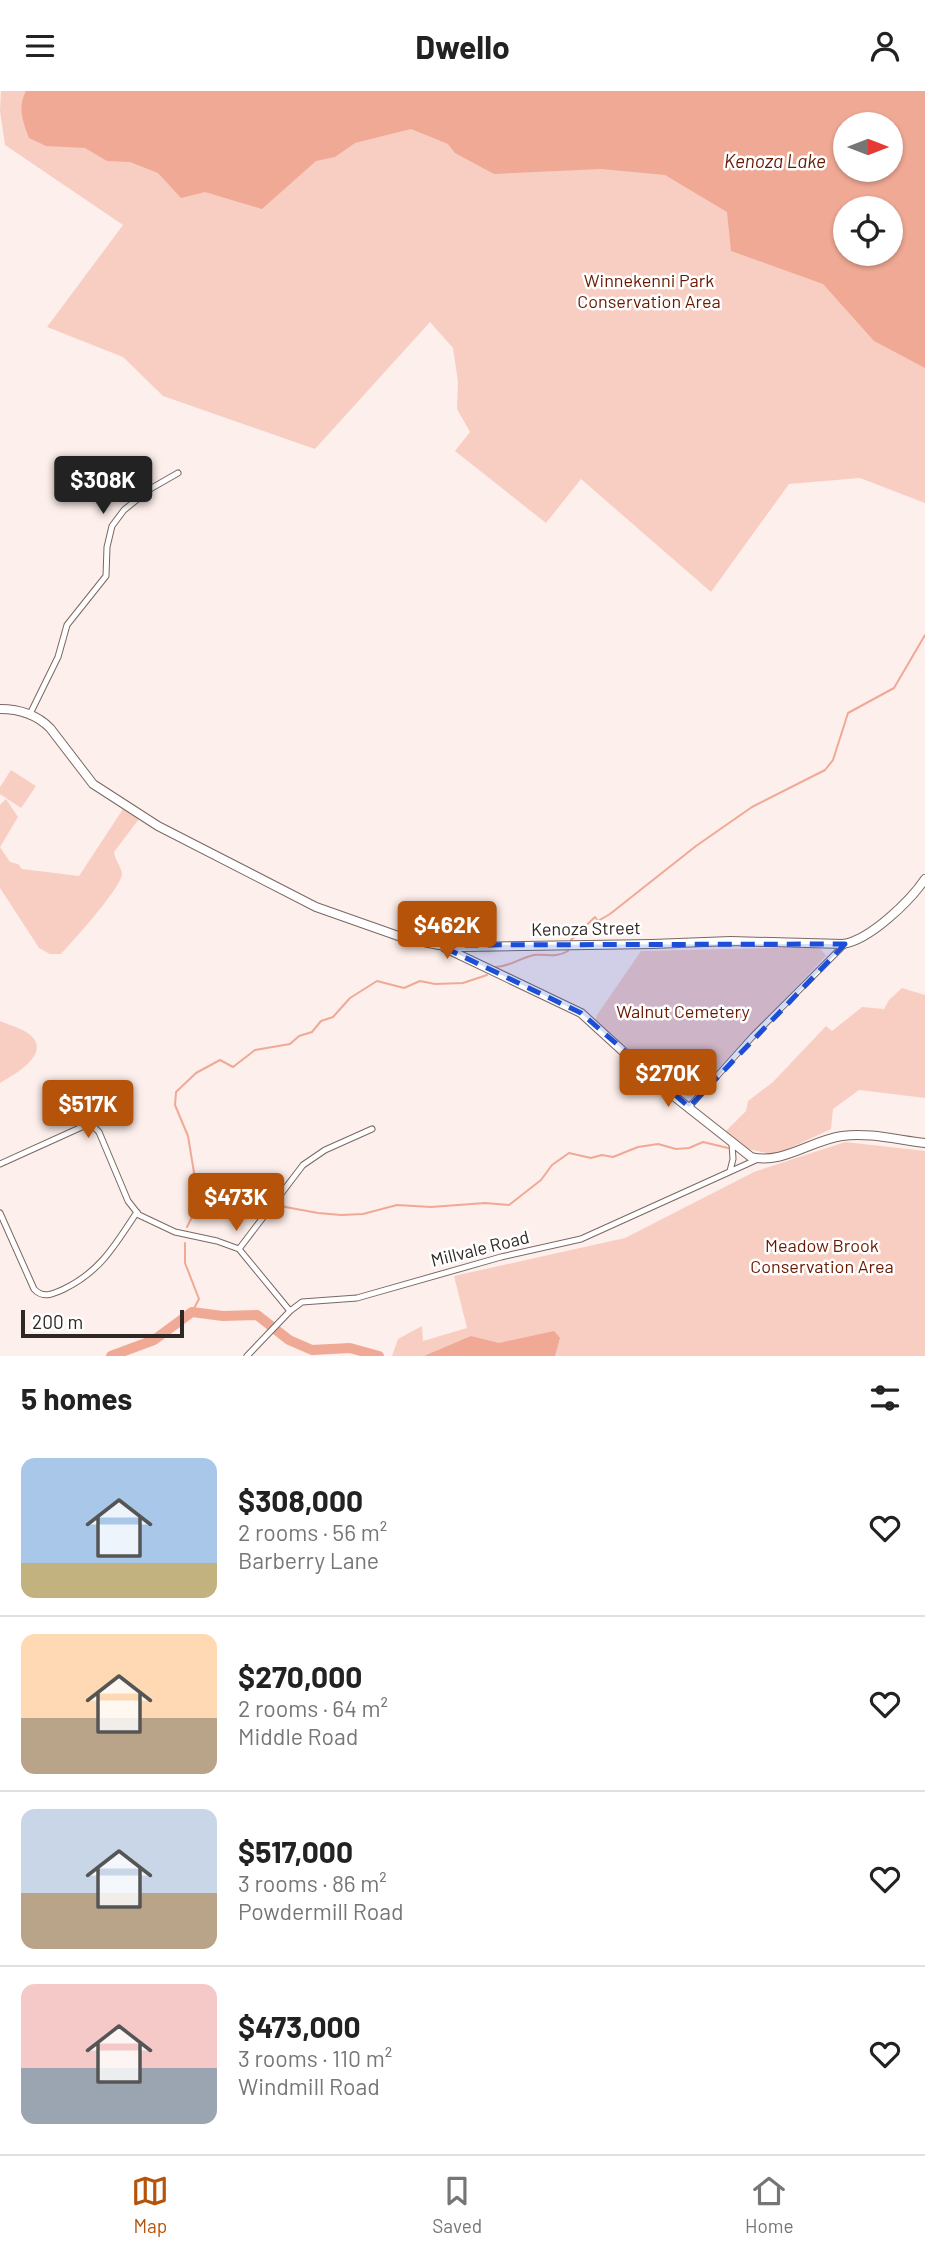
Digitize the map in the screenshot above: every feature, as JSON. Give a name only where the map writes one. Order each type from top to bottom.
[{"type":"street","points":[[0,709],[30,714],[58,657],[67,625],[106,576],[107,547],[112,526],[124,510],[150,489],[178,473]]},
{"type":"street","name":"Kenoza Street","points":[[30,714],[50,728],[93,784],[158,826],[328,913],[394,935],[439,945],[470,947],[731,941],[845,944]]},
{"type":"street","points":[[690,1107],[732,1058],[845,944],[860,938],[909,899],[925,879]]},
{"type":"street","points":[[439,945],[575,1009],[661,1086],[746,1155],[758,1159],[776,1158],[840,1136],[860,1135],[925,1143]]},
{"type":"street","points":[[0,1164],[76,1129],[92,1125],[99,1132],[128,1201],[136,1212],[154,1224],[175,1232],[229,1244],[239,1249],[290,1311]]},
{"type":"street","points":[[239,1249],[303,1165],[325,1150],[372,1129]]},
{"type":"street","points":[[729,1171],[733,1159],[732,1144]]},
{"type":"street","name":"Millvale Road","points":[[247,1356],[302,1302],[357,1298],[501,1257],[580,1240],[758,1159]]},
{"type":"street","points":[[0,1213],[34,1289],[41,1295],[49,1295],[86,1278],[95,1270],[136,1212]]},
{"type":"highlighted area","points":[[845,944],[689,1107],[581,1013],[439,945]]},
{"type":"green space","name":"Winnekenni Park Conservation Area","points":[[1,91],[925,91],[925,503],[860,478],[789,484],[711,592],[581,479],[546,523],[455,451],[470,432],[457,409],[458,382],[453,348],[430,322],[315,449],[163,396],[123,357],[47,327],[123,225],[5,145],[0,111]]},
{"type":"green space","points":[[11,770],[36,786],[21,808],[0,794],[0,787]]},
{"type":"green space","points":[[6,799],[18,817],[0,847],[0,805]]},
{"type":"green space","points":[[123,809],[139,819],[114,852],[122,873],[120,880],[96,914],[61,954],[50,954],[39,948],[0,888],[0,847],[10,862],[18,864],[22,869],[79,876]]},
{"type":"green space","name":"Walnut Cemetery","points":[[819,947],[826,956],[691,1097],[684,1095],[595,1022],[597,1015],[641,951]]},
{"type":"green space","points":[[902,988],[925,995],[925,1098],[859,1090],[833,1109],[831,1129],[775,1155],[748,1149],[726,1131],[746,1111],[748,1101],[773,1082],[826,1026],[832,1031],[862,1007],[884,1009]]},
{"type":"green space","points":[[0,1021],[27,1033],[37,1046],[32,1059],[26,1065],[0,1083]]},
{"type":"green space","name":"Meadow Brook Conservation Area","points":[[845,1142],[925,1151],[925,1356],[392,1356],[398,1339],[422,1326],[423,1341],[467,1328],[454,1276],[625,1238],[754,1172]]},
{"type":"water","name":"Kenoza Lake","points":[[26,91],[925,91],[925,368],[874,341],[823,284],[731,251],[727,212],[665,175],[601,169],[494,174],[455,153],[448,144],[411,129],[355,143],[335,157],[316,161],[262,209],[205,192],[181,198],[158,173],[130,162],[107,161],[85,148],[46,146],[29,138],[22,115]]},
{"type":"water","points":[[554,1331],[560,1338],[555,1356],[424,1356],[471,1336],[499,1343]]},
{"type":"waterway","points":[[571,940],[595,917],[598,921],[610,914],[696,846],[752,807],[825,770],[833,760],[848,713],[894,688],[925,635]]},
{"type":"waterway","points":[[496,967],[534,955],[555,955],[568,951]]},
{"type":"waterway","points":[[187,1227],[199,1203],[188,1136],[175,1105],[176,1092],[196,1073],[220,1060],[233,1067],[255,1050],[290,1044],[299,1036],[312,1032],[321,1021],[333,1017],[350,998],[377,981],[404,988],[420,981],[435,984],[463,983],[487,975]]},
{"type":"waterway","points":[[280,1206],[341,1215],[363,1214],[397,1205],[509,1205],[569,1153],[591,1158],[602,1155],[613,1157],[638,1147],[658,1144],[676,1149],[689,1148],[703,1142],[728,1148]]},
{"type":"waterway","points":[[199,1203],[220,1195],[265,1203]]},
{"type":"waterway","points":[[185,1243],[185,1263],[199,1299],[192,1312]]},
{"type":"waterway","points":[[111,1356],[154,1340],[192,1312],[223,1316],[257,1315],[289,1340],[312,1350],[350,1348],[379,1356]]}]
